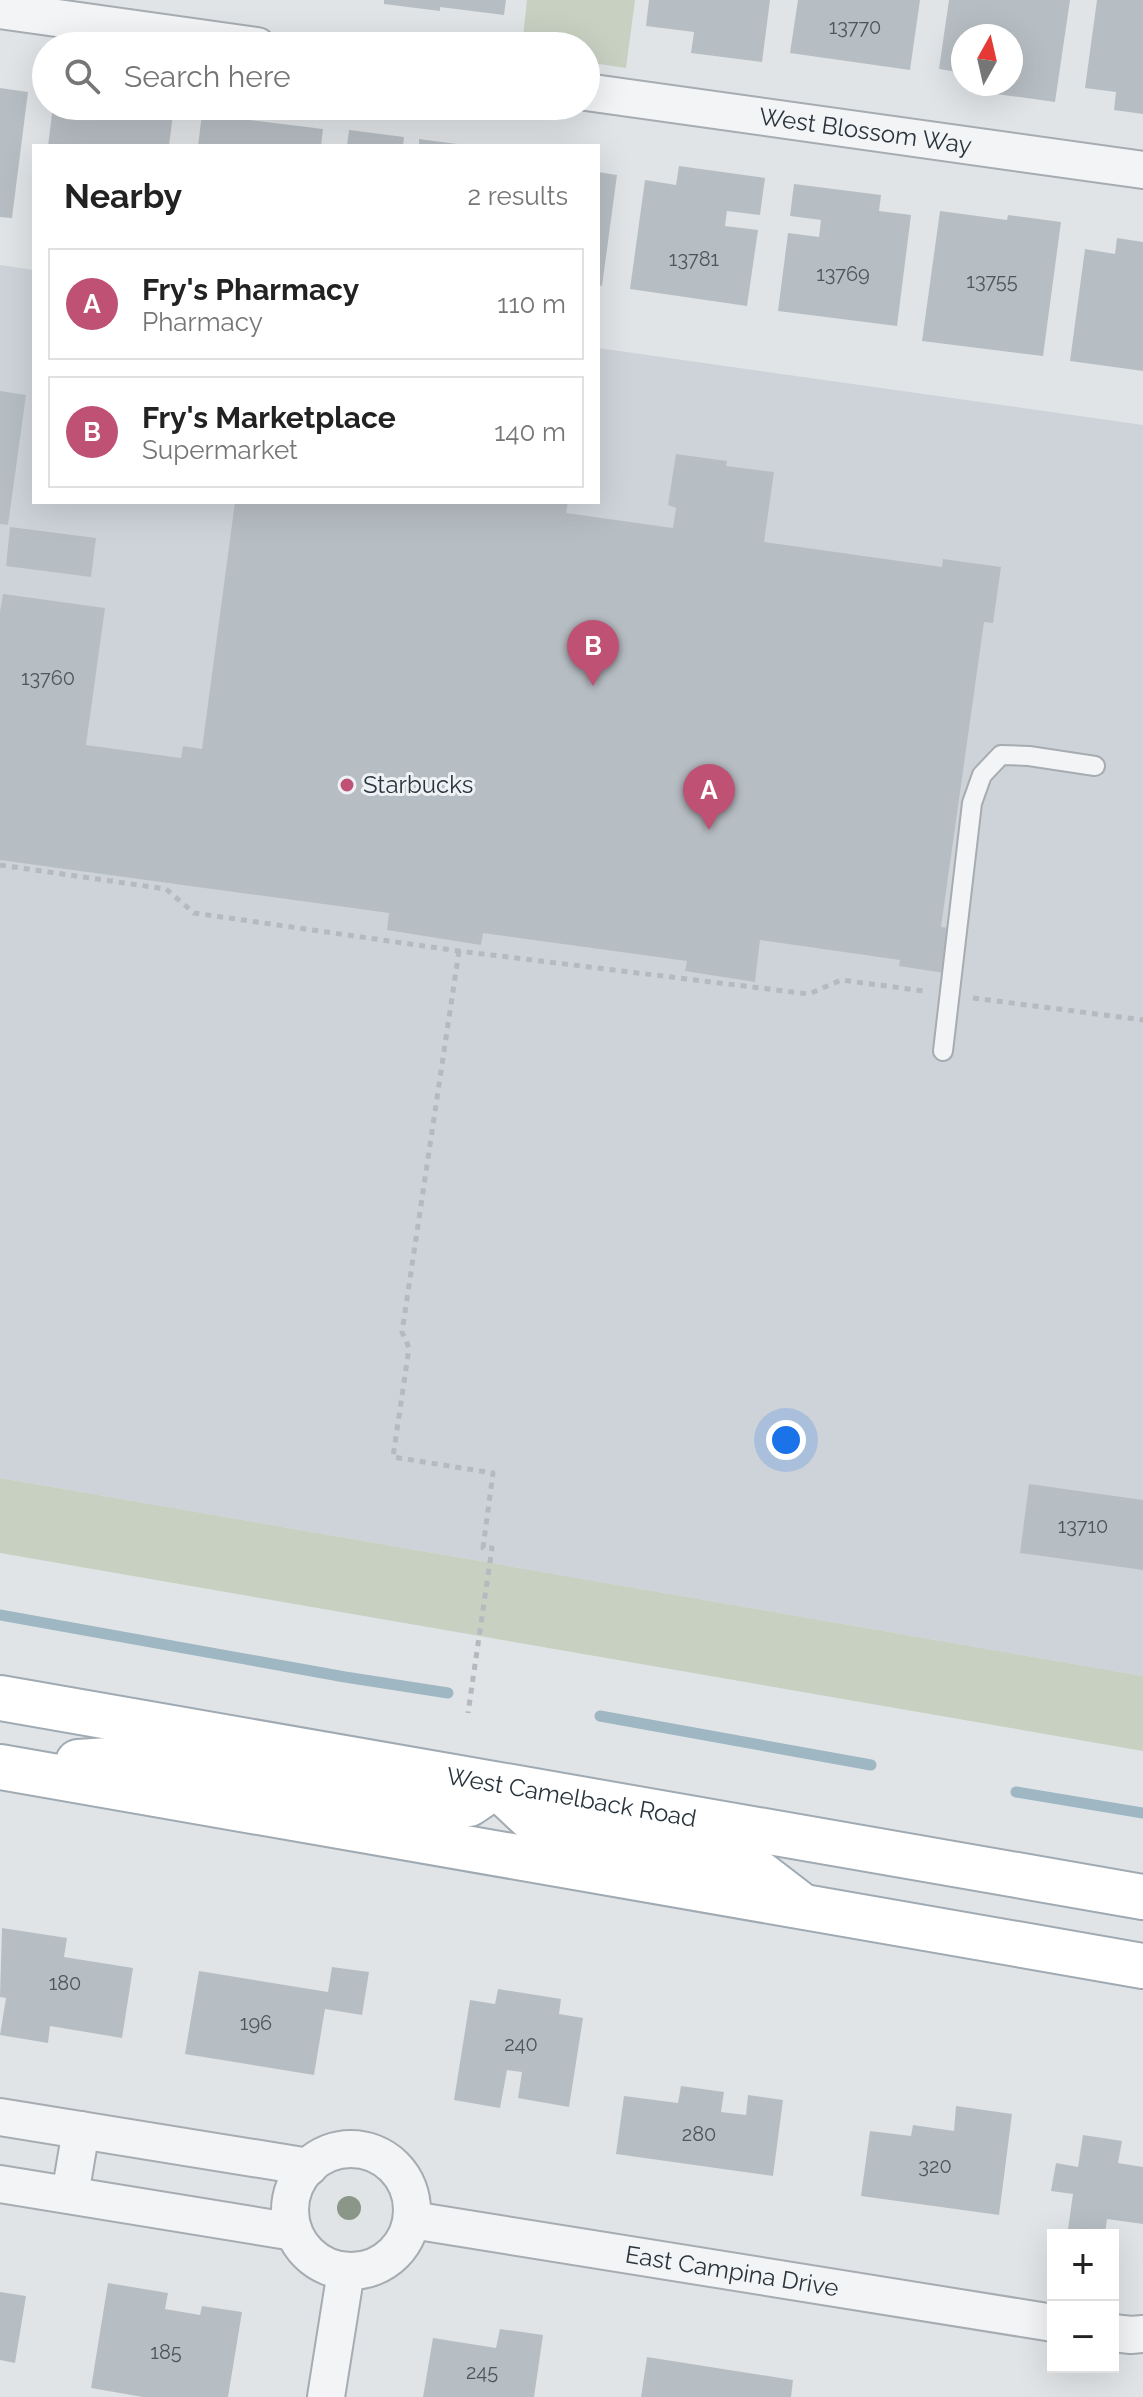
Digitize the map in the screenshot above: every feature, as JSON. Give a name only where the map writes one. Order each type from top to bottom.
[{"type":"main road","name":"West Camelback Road","points":[[0,1698],[1143,1897]]},
{"type":"main road","points":[[19,1770],[83,1760],[163,1761],[424,1807],[469,1804],[497,1785],[530,1817],[550,1827],[746,1863],[802,1906]]},
{"type":"main road","points":[[19,1770],[1143,1966]]},
{"type":"street","points":[[0,10],[157,32]]},
{"type":"street","name":"West Blossom Way","points":[[600,94],[1143,170]]},
{"type":"street","points":[[0,2117],[309,2167]]},
{"type":"street","points":[[70,2195],[81,2130]]},
{"type":"street","points":[[357,2149],[391,2163],[406,2183],[412,2202],[412,2220],[400,2247],[383,2263],[364,2270],[346,2271],[328,2267],[301,2246],[289,2211],[291,2194],[302,2173],[322,2156],[357,2149]]},
{"type":"street","points":[[0,2184],[294,2232]]},
{"type":"street","name":"East Campina Drive","points":[[412,2220],[1047,2322]]},
{"type":"street","points":[[326,2397],[346,2271]]},
{"type":"lane","points":[[943,1051],[972,803],[982,775],[1001,755],[1095,766]]},
{"type":"path","points":[[0,865],[166,889],[194,913],[459,951],[809,994],[841,980],[1143,1020]]},
{"type":"path","points":[[459,951],[402,1332],[409,1348],[393,1457],[493,1473],[483,1548],[492,1548],[468,1713]]},
{"type":"shaded area","points":[[527,0],[635,0],[626,68],[600,64],[600,32],[524,32]]},
{"type":"shaded area","points":[[0,265],[32,270],[32,504],[600,504],[600,348],[1143,425],[1143,1676],[0,1478]]},
{"type":"shaded area","points":[[0,1478],[1143,1676],[1143,1751],[0,1553]]},
{"type":"building","points":[[384,0],[506,0],[504,15],[384,4]]},
{"type":"building","points":[[649,0],[770,0],[762,62],[691,53],[694,32],[646,26]]},
{"type":"building","points":[[798,0],[920,0],[910,70],[790,53]]},
{"type":"building","points":[[949,0],[1070,0],[1055,102],[1012,96],[1023,96],[1023,24],[951,24],[951,71],[939,69]]},
{"type":"building","points":[[1097,0],[1143,0],[1143,114],[1114,110],[1116,92],[1085,88]]},
{"type":"building","points":[[0,88],[28,92],[12,218],[0,217]]},
{"type":"building","points":[[51,120],[172,120],[169,144],[48,144]]},
{"type":"building","points":[[201,120],[249,120],[323,129],[321,144],[198,144]]},
{"type":"building","points":[[349,130],[404,137],[403,144],[347,144]]},
{"type":"building","points":[[419,139],[457,144],[419,144]]},
{"type":"building","points":[[679,166],[765,178],[760,215],[727,211],[725,226],[758,230],[747,306],[630,289],[645,180],[676,185]]},
{"type":"building","points":[[600,172],[617,175],[600,286]]},
{"type":"building","points":[[794,184],[881,195],[879,211],[911,215],[897,326],[778,311],[788,233],[819,237],[821,220],[790,216]]},
{"type":"building","points":[[940,211],[1007,220],[1008,215],[1061,222],[1043,356],[922,341]]},
{"type":"building","points":[[1117,238],[1143,242],[1143,371],[1070,361],[1085,249],[1115,254]]},
{"type":"building","points":[[0,391],[26,395],[8,525],[0,524]]},
{"type":"building","points":[[676,454],[727,461],[726,466],[774,472],[764,542],[942,567],[943,559],[1001,567],[993,623],[984,622],[941,927],[951,928],[944,973],[899,966],[900,960],[760,940],[755,982],[685,971],[687,961],[483,933],[481,945],[387,930],[389,913],[0,860],[0,612],[3,594],[105,608],[86,745],[181,758],[183,746],[202,749],[235,504],[568,504],[566,513],[673,528],[676,508],[668,505]]},
{"type":"building","points":[[10,527],[96,538],[91,577],[6,566]]},
{"type":"building","points":[[1029,1484],[1143,1500],[1143,1570],[1020,1553]]},
{"type":"building","points":[[2,1928],[67,1938],[64,1957],[133,1968],[122,2038],[50,2026],[48,2043],[0,2035],[6,1998],[0,1997]]},
{"type":"building","points":[[332,1967],[369,1972],[362,2015],[325,2009],[314,2075],[185,2054],[199,1971],[328,1992]]},
{"type":"building","points":[[498,1989],[561,1999],[559,2014],[583,2018],[569,2107],[518,2098],[522,2072],[507,2070],[500,2108],[454,2100],[470,2000],[495,2004]]},
{"type":"building","points":[[681,2086],[724,2092],[721,2112],[746,2115],[748,2095],[783,2100],[773,2176],[616,2154],[624,2096],[678,2103]]},
{"type":"building","points":[[956,2106],[1012,2114],[999,2215],[861,2196],[870,2131],[911,2136],[913,2125],[954,2131]]},
{"type":"building","points":[[1083,2135],[1122,2141],[1118,2163],[1143,2167],[1143,2224],[1107,2219],[1106,2229],[1068,2229],[1073,2194],[1051,2191],[1056,2163],[1078,2167]]},
{"type":"building","points":[[108,2283],[168,2293],[165,2309],[200,2315],[202,2306],[242,2312],[228,2397],[143,2397],[91,2388]]},
{"type":"building","points":[[0,2292],[26,2296],[15,2363],[0,2360]]},
{"type":"building","points":[[500,2329],[543,2335],[534,2397],[423,2397],[433,2338],[496,2348]]},
{"type":"building","points":[[647,2357],[793,2380],[791,2397],[641,2397]]},
{"type":"waterway","points":[[0,1615],[448,1693]]},
{"type":"waterway","points":[[600,1716],[871,1765]]},
{"type":"waterway","points":[[1016,1792],[1143,1813]]},
{"type":"place","name":"Fry's Marketplace","points":[[593,686]]},
{"type":"place","name":"Starbucks","points":[[347,785]]},
{"type":"place","name":"Fry's Pharmacy","points":[[709,830]]}]
